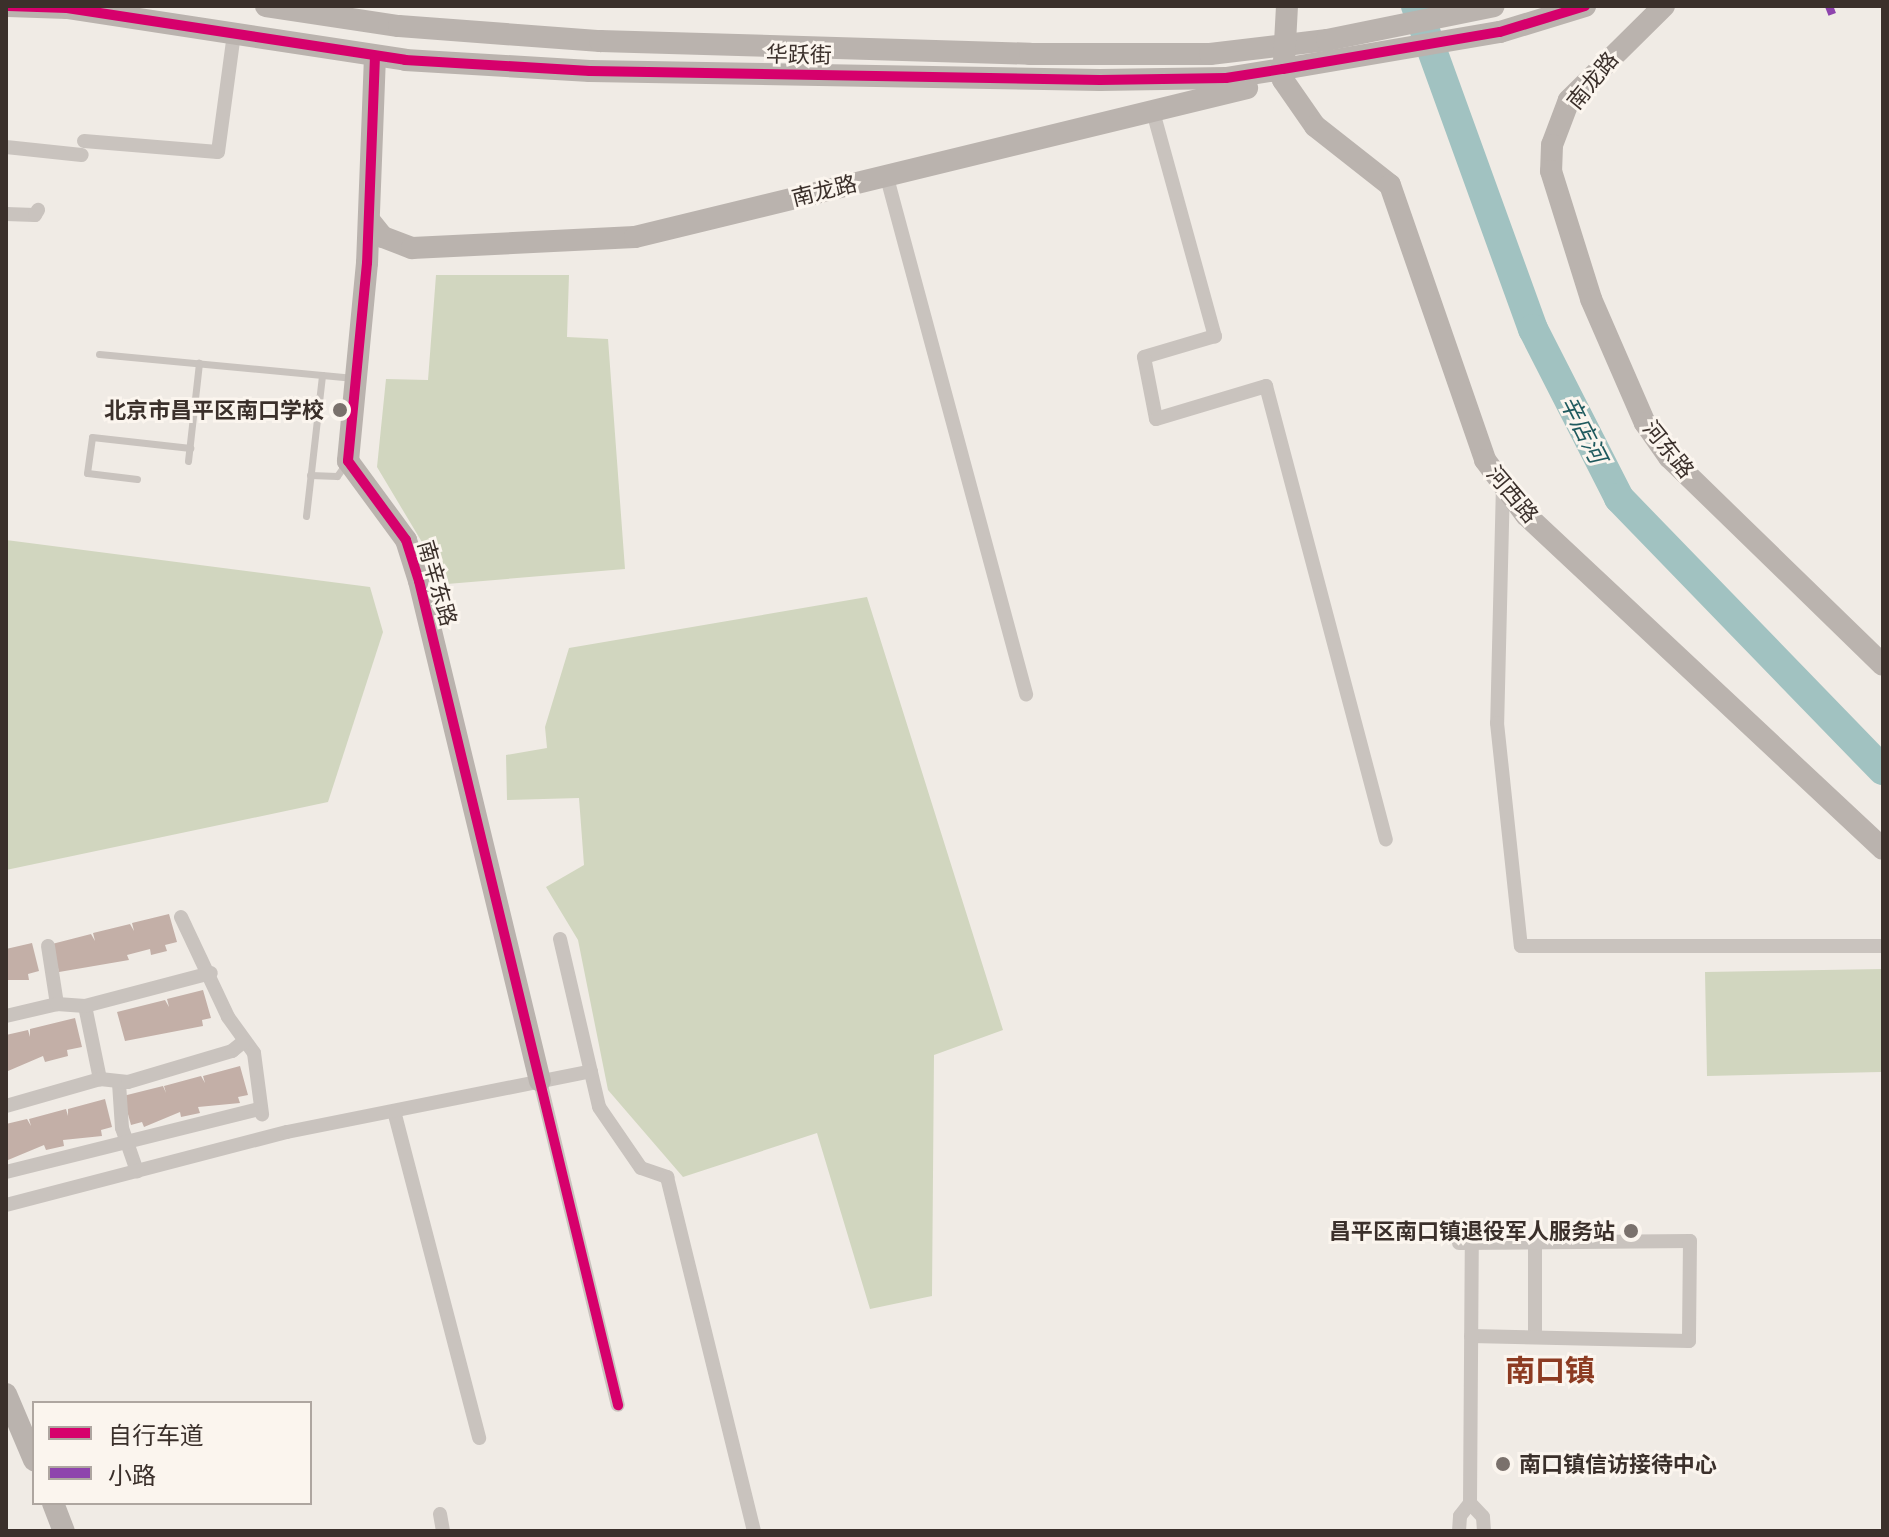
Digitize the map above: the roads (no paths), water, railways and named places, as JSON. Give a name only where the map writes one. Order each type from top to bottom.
[{"type":"street","name":"华跃街","points":[[8,6],[67,8],[375,56],[590,71],[1100,80],[1283,75],[1339,61],[1500,32],[1585,6]]},
{"type":"street","name":"华跃街","points":[[266,6],[399,26],[600,41],[1030,54],[1210,54],[1327,40],[1494,6]]},
{"type":"street","points":[[1283,75],[1287,6]]},
{"type":"street","name":"南龙路","points":[[1551,171],[1552,145],[1569,100],[1664,6]]},
{"type":"street","points":[[6,147],[218,152],[234,34]]},
{"type":"street","points":[[348,461],[369,220],[375,56]]},
{"type":"street","name":"南龙路","points":[[369,220],[383,237],[412,248],[618,239],[1283,75]]},
{"type":"street","name":"河西路","points":[[1283,75],[1315,126],[1390,185],[1485,460],[1526,515],[1883,849]]},
{"type":"street","points":[[1152,108],[1215,336],[1144,357],[1156,419],[1266,386],[1386,839]]},
{"type":"street","name":"河东路","points":[[1551,171],[1591,299],[1645,423],[1669,457],[1883,665]]},
{"type":"street","points":[[886,174],[1026,694]]},
{"type":"street","points":[[6,214],[35,215],[38,210]]},
{"type":"street","name":"南辛东路","points":[[348,461],[406,540],[419,581],[540,1081]]},
{"type":"street","points":[[1503,484],[1497,723],[1521,946],[1883,946]]},
{"type":"street","points":[[6,1172],[260,1112],[256,1061],[243,1042],[181,917]]},
{"type":"street","points":[[560,939],[599,1107],[641,1168],[667,1177],[754,1531]]},
{"type":"street","points":[[48,946],[57,1004]]},
{"type":"street","points":[[6,1016],[57,1004],[85,1006],[211,973]]},
{"type":"street","points":[[85,1006],[100,1079]]},
{"type":"street","points":[[6,1106],[100,1079],[119,1083],[232,1051],[243,1042]]},
{"type":"street","points":[[6,1205],[394,1111],[591,1071]]},
{"type":"street","points":[[540,1081],[618,1405]]},
{"type":"street","points":[[119,1083],[125,1143],[137,1171]]},
{"type":"street","points":[[394,1111],[479,1438]]},
{"type":"street","points":[[1459,1531],[1460,1516],[1470,1503],[1471,1336],[1465,1243],[1690,1241],[1689,1341],[1471,1336]]},
{"type":"street","points":[[1535,1242],[1535,1337]]},
{"type":"street","points":[[6,1394],[32,1455]]},
{"type":"street","points":[[1470,1503],[1483,1517],[1484,1531]]},
{"type":"street","points":[[440,1514],[443,1531]]},
{"type":"lane","points":[[99,354],[356,378]]},
{"type":"lane","points":[[188,461],[199,363]]},
{"type":"lane","points":[[306,516],[322,375]]},
{"type":"lane","points":[[137,479],[87,473],[92,437],[190,448]]},
{"type":"lane","points":[[310,475],[337,476],[348,461]]},
{"type":"waterway","name":"辛店河","points":[[1416,6],[1533,329],[1619,498],[1883,770]]},
{"type":"place","name":"北京市昌平区南口学校","points":[[340,410]]},
{"type":"place","name":"昌平区南口镇退役军人服务站","points":[[1631,1231]]},
{"type":"place","name":"南口镇信访接待中心","points":[[1503,1464]]},
{"type":"district","name":"南口镇","points":[[1550,1369]]}]
